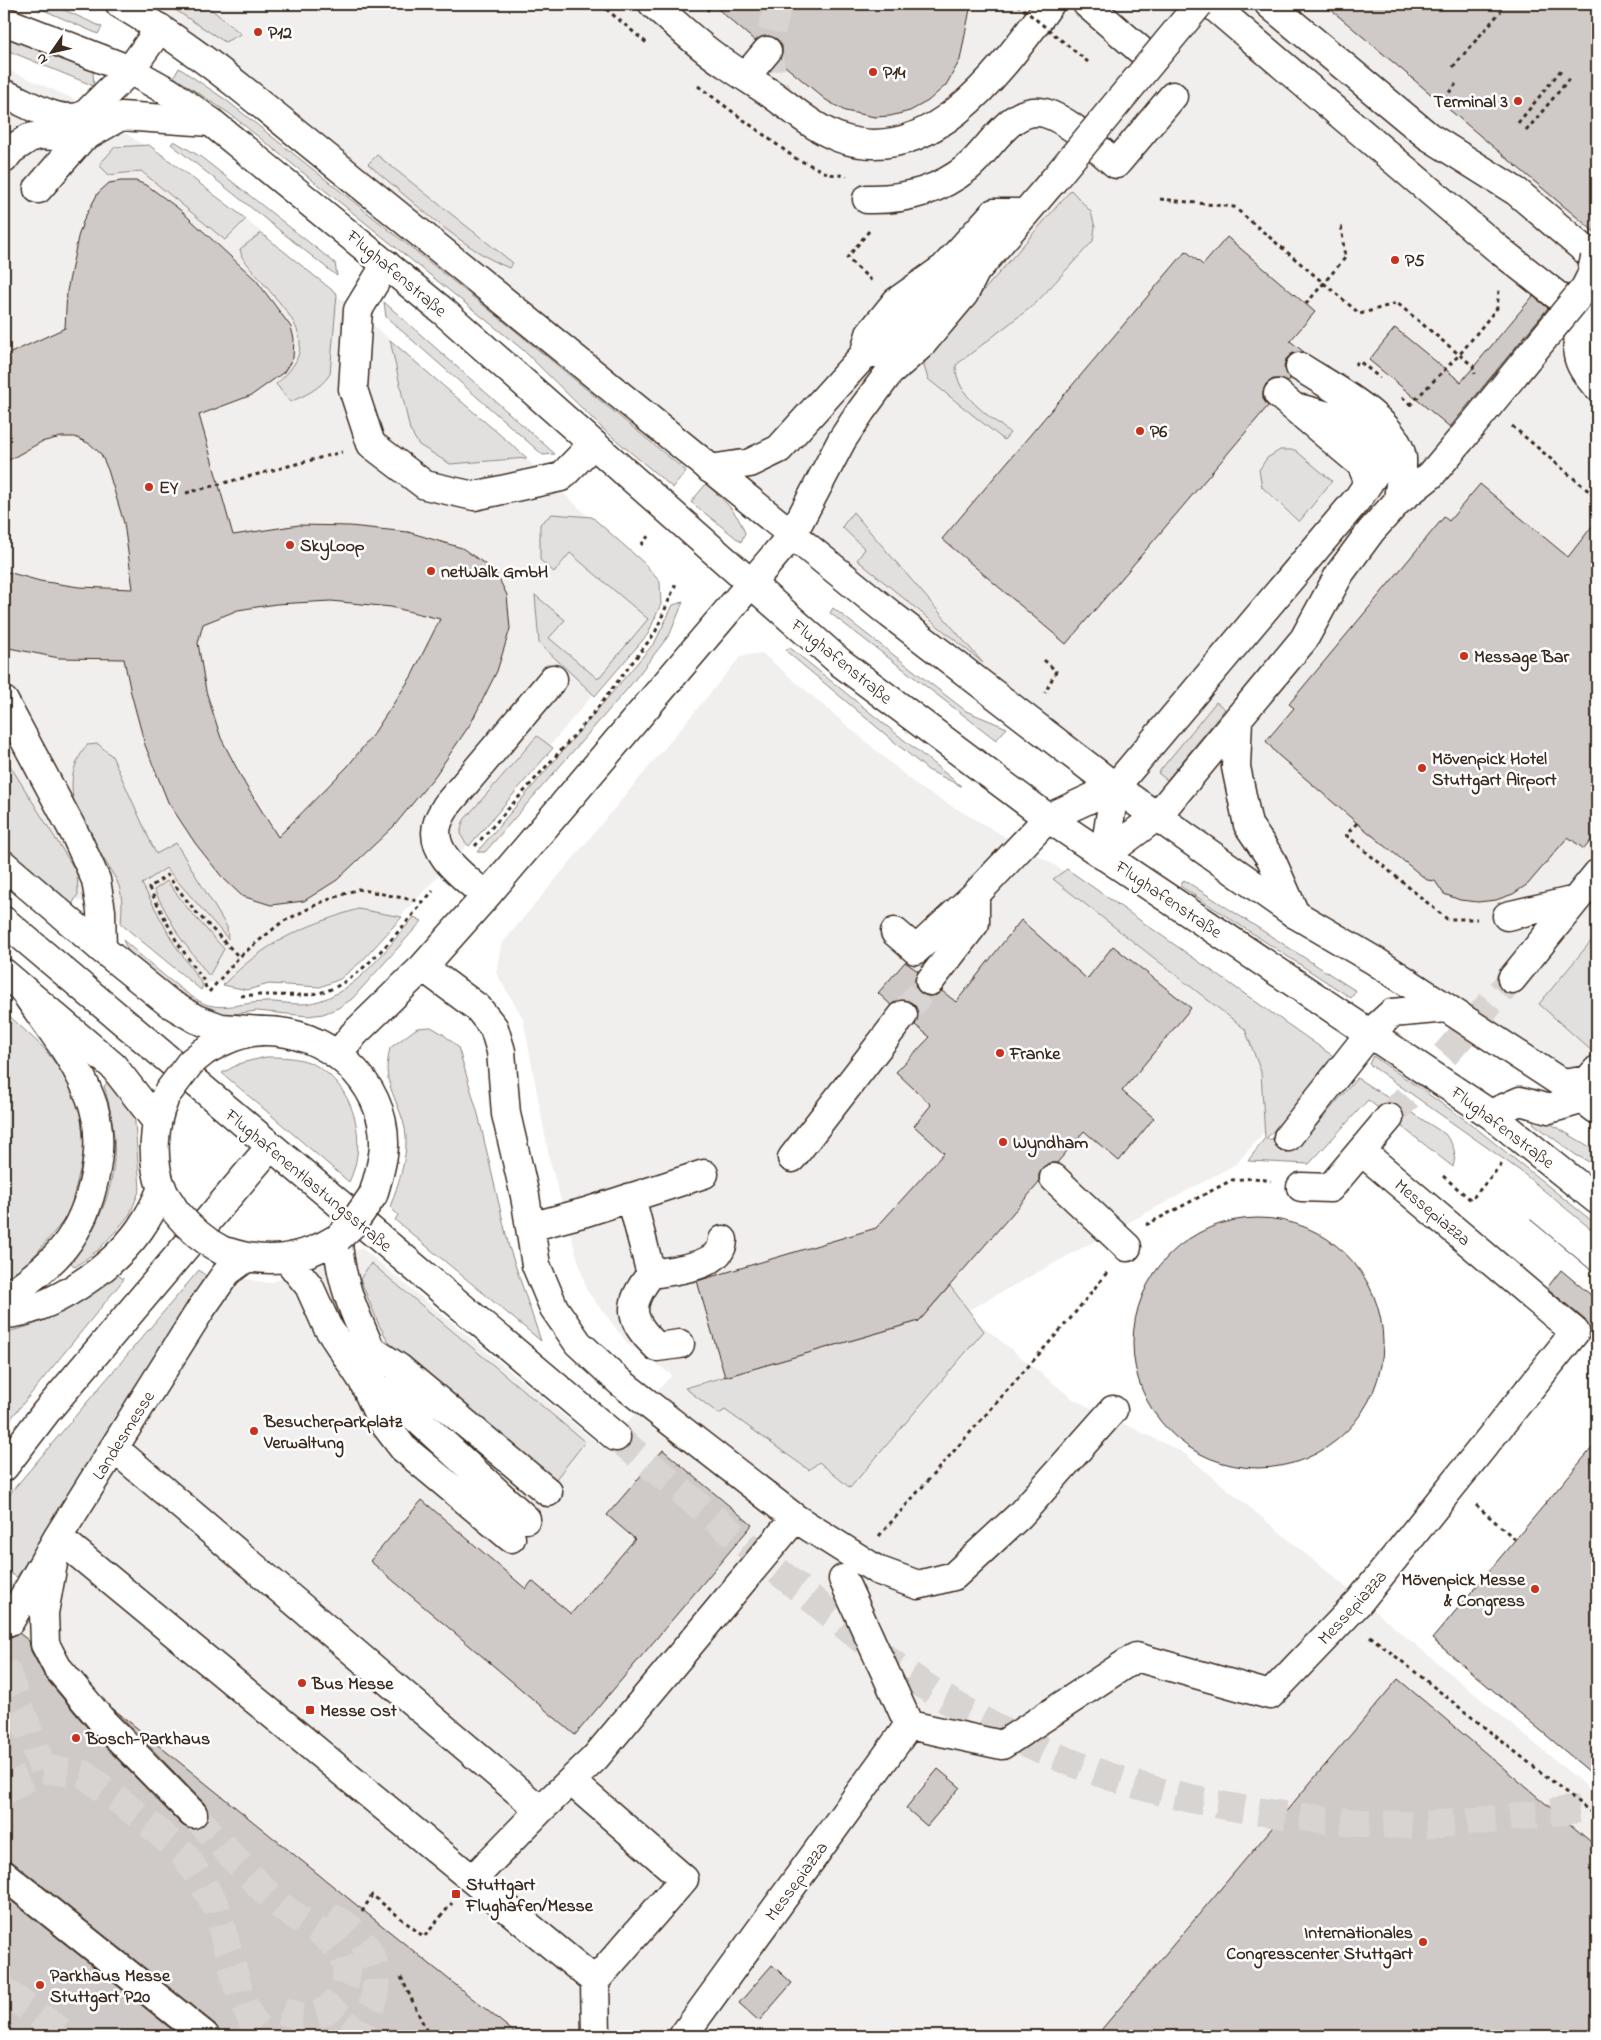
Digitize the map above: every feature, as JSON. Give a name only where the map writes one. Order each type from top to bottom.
[{"type":"main road","points":[[120,4],[160,28],[203,58],[266,107],[792,535],[1115,787],[1296,914],[1447,1008],[1581,1098]]},
{"type":"main road","points":[[653,4],[725,64],[746,76],[800,117],[838,137],[857,142],[876,143],[912,137],[932,128],[960,109],[1012,53],[1050,4]]},
{"type":"main road","points":[[1087,4],[1139,50]]},
{"type":"main road","points":[[338,1055],[381,1006],[423,967],[486,896],[792,535],[842,440],[890,360],[921,345],[964,294],[975,272],[1199,4]]},
{"type":"main road","points":[[1211,4],[1498,249],[1591,322],[1576,341],[1580,366],[1597,386]]},
{"type":"main road","points":[[1104,856],[1157,816],[1299,645],[1324,600],[1353,555],[1398,501],[1431,475],[1586,288],[1596,259],[1517,192],[1428,136],[1269,4]]},
{"type":"main road","name":"Flughafenstraße","points":[[4,21],[130,70],[168,92],[211,122],[386,264],[509,369],[841,663],[1048,818],[1490,1114],[1597,1200]]},
{"type":"main road","points":[[4,94],[54,116],[79,118],[86,114],[130,70],[160,28]]},
{"type":"main road","points":[[746,76],[767,50]]},
{"type":"main road","points":[[867,199],[905,198],[946,181],[968,168],[1013,120],[1028,112],[1043,113],[1059,119],[1116,164],[1173,96]]},
{"type":"main road","points":[[38,189],[82,138],[121,116],[211,122]]},
{"type":"main road","points":[[4,159],[11,150],[29,138],[41,136],[82,138]]},
{"type":"main road","points":[[710,469],[750,463],[779,450],[864,355],[870,334],[896,302],[944,268],[994,213],[1025,213]]},
{"type":"main road","points":[[386,264],[358,310],[353,389],[372,444],[425,485],[474,496],[561,477],[593,444]]},
{"type":"main road","points":[[864,355],[890,360]]},
{"type":"main road","points":[[895,932],[916,950],[975,895],[1048,818],[1115,787],[1316,549],[1369,482],[1361,464],[1291,387],[1355,403],[1389,431],[1402,459],[1398,501]]},
{"type":"main road","points":[[486,896],[442,854],[436,838],[437,823],[447,805],[554,679]]},
{"type":"main road","points":[[4,701],[76,836],[96,880],[102,949]]},
{"type":"main road","points":[[1238,719],[1236,766],[1248,825],[1271,858],[1296,914]]},
{"type":"main road","points":[[1104,856],[1115,787]]},
{"type":"main road","points":[[4,865],[169,1004],[196,1019],[221,1028],[261,1031],[297,1035],[315,1040],[338,1055],[362,1080],[371,1094],[380,1119],[384,1144],[381,1170],[373,1195],[352,1225],[338,1238],[323,1248],[288,1259],[267,1260],[235,1254],[206,1241],[190,1228],[176,1212],[162,1188],[155,1149],[157,1122],[166,1095],[190,1063],[204,1051],[222,1041],[261,1031]]},
{"type":"main road","points":[[1512,979],[1597,874]]},
{"type":"main road","points":[[930,981],[975,923],[975,895]]},
{"type":"main road","points":[[1508,916],[1576,900]]},
{"type":"main road","name":"Flughafenentlastungsstraße","points":[[4,921],[270,1148],[616,1437]]},
{"type":"main road","points":[[423,967],[478,1008],[494,1028],[501,1051],[506,1114],[536,1264],[554,1308],[578,1343],[620,1382],[795,1518],[851,1568],[909,1725]]},
{"type":"main road","points":[[4,973],[113,1066],[157,1122]]},
{"type":"main road","points":[[4,1298],[41,1272],[62,1251],[80,1227],[91,1197],[98,1158],[98,1130],[91,1098],[77,1068],[24,991]]},
{"type":"main road","points":[[1288,1137],[1370,1033],[1392,1013],[1447,1008]]},
{"type":"main road","points":[[792,1158],[904,1015]]},
{"type":"main road","points":[[1490,1114],[1520,1102],[1550,1109],[1581,1098],[1588,1080],[1597,1070]]},
{"type":"main road","points":[[1301,1187],[1330,1188],[1389,1118]]},
{"type":"main road","points":[[4,1467],[46,1412],[270,1148]]},
{"type":"main road","name":"Messepiazza","points":[[683,2036],[909,1725],[1002,1746],[1136,1657],[1270,1695],[1346,1617],[1575,1332],[1361,1151]]},
{"type":"main road","points":[[530,1227],[704,1174]]},
{"type":"main road","points":[[1054,1178],[1127,1247]]},
{"type":"main road","points":[[4,1314],[21,1313],[54,1299],[84,1281],[117,1256],[140,1230],[153,1209],[162,1188]]},
{"type":"main road","points":[[631,1197],[651,1274]]},
{"type":"main road","points":[[288,1259],[309,1286],[327,1326],[363,1381],[380,1418],[403,1448],[518,1528],[390,1394],[356,1318],[338,1262],[338,1238]]},
{"type":"main road","points":[[680,1344],[657,1347],[638,1329],[634,1306],[638,1292],[651,1274],[689,1268],[717,1255],[723,1240]]},
{"type":"main road","name":"Landesmesse","points":[[10,1621],[58,1537],[227,1272],[235,1254]]},
{"type":"main road","points":[[370,1348],[399,1368],[548,1492]]},
{"type":"main road","points":[[363,1381],[390,1394]]},
{"type":"main road","points":[[851,1568],[877,1570],[918,1585],[954,1576],[1020,1515],[1113,1410]]},
{"type":"main road","points":[[115,1449],[540,1810]]},
{"type":"main road","points":[[473,1878],[595,1758],[795,1518]]},
{"type":"main road","points":[[193,1814],[103,1722],[57,1667],[45,1644],[44,1613],[58,1537],[473,1878],[595,1981]]},
{"type":"main road","points":[[571,1781],[684,1878],[595,1981],[596,2036]]},
{"type":"main road","points":[[4,1875],[205,2036]]},
{"type":"path","points":[[1002,8],[1006,4]]},
{"type":"path","points":[[1016,4],[1088,62]]},
{"type":"path","points":[[1453,67],[1501,10]]},
{"type":"path","points":[[1518,123],[1562,70]]},
{"type":"path","points":[[1526,131],[1569,79]]},
{"type":"path","points":[[1435,110],[1456,84]]},
{"type":"path","points":[[1160,199],[1234,207],[1360,314],[1397,303],[1473,366],[1478,384]]},
{"type":"path","points":[[1306,304],[1345,258],[1341,224]]},
{"type":"path","points":[[1411,404],[1460,354],[1497,308],[1500,296],[1498,281],[1486,263],[1498,249]]},
{"type":"path","points":[[846,258],[880,289]]},
{"type":"path","points":[[1349,372],[1359,361]]},
{"type":"path","points":[[1505,420],[1597,498]]},
{"type":"path","points":[[186,492],[372,444]]},
{"type":"path","points":[[234,998],[260,994],[318,993],[337,987],[358,974],[588,720],[655,633],[677,581]]},
{"type":"path","points":[[1026,719],[1041,701],[1056,671],[1044,660]]},
{"type":"path","points":[[1357,824],[1346,835],[1447,919],[1464,920]]},
{"type":"path","points":[[207,995],[204,981],[177,942],[149,888],[167,875],[196,912],[239,957]]},
{"type":"path","points":[[207,995],[239,957],[282,922],[322,902],[358,889],[424,902]]},
{"type":"path","points":[[207,995],[216,996]]},
{"type":"path","points":[[1446,1179],[1471,1200],[1502,1164]]},
{"type":"path","points":[[851,1568],[1070,1318],[1148,1223],[1232,1180],[1254,1178]]},
{"type":"path","points":[[1480,1508],[1515,1539]]},
{"type":"path","points":[[1346,1617],[1597,1817]]},
{"type":"path","points":[[362,1912],[372,1895],[424,1937],[473,1878]]},
{"type":"path","points":[[401,1977],[429,2036]]},
{"type":"shaded area","points":[[30,4],[51,4],[102,27],[98,34]]},
{"type":"shaded area","points":[[120,4],[1597,4],[1597,1110],[1295,914]]},
{"type":"shaded area","points":[[166,4],[205,4],[241,34],[225,42]]},
{"type":"shaded area","points":[[4,35],[93,72],[94,86],[4,49]]},
{"type":"shaded area","points":[[4,68],[72,98],[145,146],[245,219],[398,346],[523,456],[654,577],[648,628],[470,842],[398,919],[229,983],[198,983],[125,923],[68,895],[4,838]]},
{"type":"shaded area","points":[[179,68],[226,100],[507,324],[686,471],[673,488],[603,429],[522,349],[230,114],[174,77]]},
{"type":"shaded area","points":[[174,141],[201,157],[335,263],[337,276],[171,144]]},
{"type":"shaded area","points":[[149,145],[246,219],[225,240],[141,171],[109,175],[99,165],[115,147]]},
{"type":"shaded area","points":[[377,155],[513,263],[509,268],[491,259],[454,235],[368,164]]},
{"type":"shaded area","points":[[1071,190],[1091,212],[1095,227],[1093,241],[1035,304],[956,365],[957,376],[967,395],[983,412],[1010,433],[1004,440],[928,379],[924,366],[926,357]]},
{"type":"shaded area","points":[[261,233],[337,294],[330,374],[317,388],[290,402],[276,384],[296,361],[300,340],[297,329],[284,308],[242,257],[240,249]]},
{"type":"shaded area","points":[[384,302],[555,454],[543,455],[386,317]]},
{"type":"shaded area","points":[[390,340],[527,458],[450,464],[419,445],[410,430]]},
{"type":"shaded area","points":[[1280,450],[1295,450],[1332,481],[1299,522],[1262,487],[1259,470],[1267,458]]},
{"type":"shaded area","points":[[706,484],[724,500],[738,518],[745,533],[741,542],[691,502]]},
{"type":"shaded area","points":[[853,512],[983,663],[857,560],[865,549],[842,527]]},
{"type":"shaded area","points":[[552,514],[592,517],[644,563],[660,582],[661,604],[648,634],[595,696],[539,643],[535,595],[565,620],[549,638],[598,679],[648,619],[570,553],[554,572],[540,560],[540,524]]},
{"type":"shaded area","points":[[683,602],[670,634],[629,687],[485,852],[477,852],[655,642],[673,605]]},
{"type":"shaded area","points":[[833,608],[966,711],[1007,728],[996,740],[830,613]]},
{"type":"shaded area","points":[[789,647],[961,786],[928,770],[786,651]]},
{"type":"shaded area","points":[[762,653],[919,787],[1056,866],[1329,1060],[1236,1164],[965,1312],[1073,1399],[1184,1453],[1597,1795],[1597,2036],[4,2036],[4,1578],[17,1588],[210,1273],[269,1283],[362,1248],[603,1448],[672,1375],[628,1344],[587,1291],[550,1162],[523,1018],[496,973],[501,945],[741,656]]},
{"type":"shaded area","points":[[1216,702],[1225,709],[1167,780],[1158,773]]},
{"type":"shaded area","points":[[537,736],[553,748],[469,846],[461,834],[464,820]]},
{"type":"shaded area","points":[[98,744],[112,756],[156,854],[176,843],[227,927],[228,939],[166,868],[142,884],[173,942],[203,985],[201,990],[121,924],[122,900],[118,883],[82,822],[72,792],[77,761],[87,745]]},
{"type":"shaded area","points":[[4,756],[77,873],[78,894],[72,905],[4,846]]},
{"type":"shaded area","points":[[1067,869],[1333,1056],[1326,1072],[1266,1139],[1303,1141],[1357,1078],[1445,1134],[1454,1149],[1453,1167],[1368,1100],[1309,1164],[1248,1161],[1265,1138],[1261,1072],[1245,1029],[1053,879]]},
{"type":"shaded area","points":[[1184,880],[1356,991],[1351,998],[1180,886]]},
{"type":"shaded area","points":[[167,881],[189,910],[224,949],[209,976],[179,936],[154,890]]},
{"type":"shaded area","points":[[358,909],[402,917],[362,961],[340,979],[320,987],[269,984],[247,990],[223,985],[269,947],[319,922]]},
{"type":"shaded area","points":[[414,917],[422,921],[352,999],[338,1008],[323,1014],[308,1016],[257,1011],[217,1016],[197,1010],[130,955],[123,940],[177,986],[208,1005],[222,1007],[258,1002],[305,1004],[327,998],[356,980],[380,957]]},
{"type":"shaded area","points":[[1597,934],[1597,1049],[1594,1053],[1539,1004]]},
{"type":"shaded area","points":[[4,1011],[44,1048],[78,1094],[85,1150],[69,1214],[22,1271],[4,1279]]},
{"type":"shaded area","points":[[431,1027],[443,1034],[458,1047],[478,1114],[509,1247],[541,1341],[395,1220],[398,1215],[390,1207],[403,1164],[406,1137],[403,1122],[388,1078],[387,1067],[390,1048],[417,1028]]},
{"type":"shaded area","points":[[1373,1056],[1467,1121],[1597,1225],[1597,1234],[1519,1170],[1369,1064]]},
{"type":"shaded area","points":[[266,1057],[295,1058],[306,1061],[326,1072],[338,1084],[354,1115],[357,1132],[358,1149],[355,1166],[349,1182],[222,1073],[241,1063]]},
{"type":"shaded area","points":[[111,1080],[134,1110],[140,1189],[130,1214],[116,1231],[98,1250],[75,1267],[71,1263],[97,1220],[106,1200],[112,1179],[114,1135],[104,1086]]},
{"type":"shaded area","points":[[1539,1117],[1597,1151],[1597,1166],[1576,1155],[1534,1124],[1533,1121]]},
{"type":"shaded area","points":[[371,1263],[585,1442],[552,1484],[399,1359],[379,1325],[360,1279]]},
{"type":"shaded area","points":[[199,1270],[207,1277],[17,1577],[4,1570],[4,1505],[12,1491]]},
{"type":"shaded area","points":[[117,1275],[124,1279],[4,1427],[4,1332],[20,1329],[49,1318]]},
{"type":"shaded area","points":[[950,1286],[984,1331],[850,1488],[819,1462],[809,1470],[725,1410],[719,1414],[685,1388],[919,1321]]},
{"type":"building","name":"P14","points":[[712,4],[971,4],[960,60],[946,85],[928,101],[910,111],[890,116],[875,117],[845,111],[826,100],[779,61],[782,46],[777,39],[769,36],[761,37],[755,41]]},
{"type":"building","name":"Terminal 3","points":[[1324,4],[1597,4],[1597,234],[1554,198]]},
{"type":"building","name":"SkyLoop","points":[[136,181],[148,186],[179,209],[256,280],[291,327],[294,339],[293,358],[284,372],[252,395],[199,415],[233,535],[299,525],[350,526],[408,532],[462,548],[495,571],[507,595],[510,629],[497,671],[471,723],[435,776],[394,826],[337,880],[304,901],[271,905],[242,896],[222,877],[195,843],[168,802],[145,745],[124,659],[59,658],[4,647],[4,571],[40,581],[79,587],[133,589],[124,523],[108,470],[101,454],[90,444],[75,437],[61,437],[41,442],[4,463],[4,356],[65,328],[67,291],[78,237],[84,219],[98,193],[109,183]],"holes":[[[331,601],[391,607],[440,619],[411,677],[374,733],[348,766],[278,837],[245,784],[221,738],[206,691],[198,643],[203,624],[238,610],[276,604]]]},
{"type":"building","name":"P6","points":[[1227,237],[1315,312],[1290,341],[1304,352],[1293,353],[1286,359],[1284,367],[1290,379],[1288,382],[1281,379],[1273,379],[1266,384],[1263,391],[1263,399],[1268,406],[1066,644],[942,539],[1186,251],[1203,265]]},
{"type":"building","points":[[1533,296],[1548,308],[1450,427],[1369,360],[1395,328],[1461,382]]},
{"type":"building","points":[[1480,484],[1568,557],[1597,520],[1597,833],[1584,849],[1568,837],[1528,884],[1513,894],[1496,900],[1478,902],[1460,900],[1444,894],[1435,881],[1427,880],[1357,823],[1277,754],[1266,741],[1294,708],[1289,704],[1444,517],[1449,521]]},
{"type":"building","name":"Wyndham","points":[[1021,920],[1087,979],[1113,946],[1191,1008],[1122,1091],[1154,1118],[1119,1161],[1084,1131],[1057,1163],[1049,1163],[1042,1168],[1039,1175],[1039,1183],[919,1321],[725,1377],[697,1281],[876,1228],[944,1153],[914,1126],[931,1105],[896,1072],[930,1037],[915,1025],[918,1017],[917,1009],[913,1003],[898,1000],[891,1005],[878,993],[905,962],[918,971],[915,979],[916,987],[920,993],[928,996],[936,995],[942,991],[956,1002]]},
{"type":"building","points":[[1258,1218],[1282,1221],[1306,1228],[1327,1239],[1346,1255],[1362,1274],[1373,1295],[1380,1319],[1383,1343],[1380,1367],[1373,1391],[1362,1412],[1346,1431],[1327,1447],[1306,1458],[1282,1465],[1258,1468],[1234,1465],[1210,1458],[1189,1447],[1170,1431],[1154,1412],[1143,1391],[1136,1367],[1133,1343],[1136,1319],[1143,1295],[1154,1274],[1170,1255],[1189,1239],[1210,1228],[1234,1221]]},
{"type":"building","points":[[1561,1270],[1597,1300],[1597,1338],[1590,1333],[1585,1320],[1547,1288]]},
{"type":"building","name":"Mövenpick Messe & Congress","points":[[1597,1442],[1597,1778],[1432,1639]]},
{"type":"building","points":[[663,1450],[752,1525],[575,1735],[370,1561],[422,1500],[526,1589],[532,1581],[571,1614],[635,1539],[607,1515]]},
{"type":"building","name":"Bosch-Parkhaus","points":[[19,1633],[29,1641],[31,1651],[45,1677],[91,1732],[182,1825],[189,1829],[196,1829],[204,1825],[208,1818],[208,1811],[204,1803],[111,1707],[519,2036],[220,2036],[215,2024],[14,1863],[4,1860],[4,1635],[11,1637]]},
{"type":"building","name":"Internationales Congresscenter Stuttgart","points":[[1398,1679],[1597,1847],[1597,2036],[1096,2036]]},
{"type":"building","points":[[938,1769],[960,1787],[927,1826],[906,1808]]},
{"type":"building","points":[[4,1895],[180,2036],[4,2036]]},
{"type":"building","points":[[772,1965],[792,1983],[759,2021],[739,2003]]},
{"type":"tunnel","points":[[778,4],[767,51],[779,100]]},
{"type":"tunnel","points":[[1389,1118],[1512,979]]},
{"type":"tunnel","points":[[903,1015],[930,981]]},
{"type":"tunnel","points":[[616,1437],[839,1622],[907,1674],[970,1713],[1014,1737],[1059,1758],[1105,1775],[1199,1801],[1301,1817],[1370,1824],[1458,1823],[1597,1807]]},
{"type":"tunnel","points":[[4,1670],[7,1673],[43,1769]]},
{"type":"tunnel","points":[[4,1791],[43,1769],[84,1774],[142,1818],[185,1855],[215,1904],[242,2001],[254,2024],[267,2036]]},
{"type":"tunnel","points":[[193,1814],[274,1900],[291,1914],[328,1938],[342,1954],[346,1963],[346,1981],[338,1999],[332,2006],[324,2012],[311,2016],[298,2016],[282,2010]]},
{"type":"tunnel","points":[[329,1916],[350,1928],[363,1943],[371,1956],[375,1970],[376,1984],[369,2011],[350,2036]]},
{"type":"tunnel","points":[[4,1991],[68,2036]]},
{"type":"tram line","points":[[1531,1220],[1597,1275]]},
{"type":"place","name":"P12","points":[[258,32]]},
{"type":"place","name":"P14","points":[[873,72]]},
{"type":"place","name":"Terminal 3","points":[[1518,101]]},
{"type":"place","name":"P5","points":[[1395,260]]},
{"type":"place","name":"P6","points":[[1140,431]]},
{"type":"place","name":"EY","points":[[149,487]]},
{"type":"place","name":"SkyLoop","points":[[290,545]]},
{"type":"place","name":"netWalk GmbH","points":[[431,571]]},
{"type":"place","name":"Message Bar","points":[[1464,656]]},
{"type":"place","name":"Mövenpick Hotel Stuttgart Airport","points":[[1422,768]]},
{"type":"place","name":"Franke","points":[[1000,1053]]},
{"type":"place","name":"Wyndham","points":[[1003,1142]]},
{"type":"place","name":"Besucherparkplatz Verwaltung","points":[[254,1431]]},
{"type":"place","name":"Mövenpick Messe & Congress","points":[[1535,1589]]},
{"type":"place","name":"Bus Messe","points":[[302,1683]]},
{"type":"place","name":"Messe Ost","points":[[310,1710]]},
{"type":"place","name":"Bosch-Parkhaus","points":[[76,1738]]},
{"type":"place","name":"Stuttgart Flughafen/Messe","points":[[456,1894]]},
{"type":"place","name":"Internationales Congresscenter Stuttgart","points":[[1423,1942]]},
{"type":"place","name":"Parkhaus Messe Stuttgart P20","points":[[40,1985]]}]
